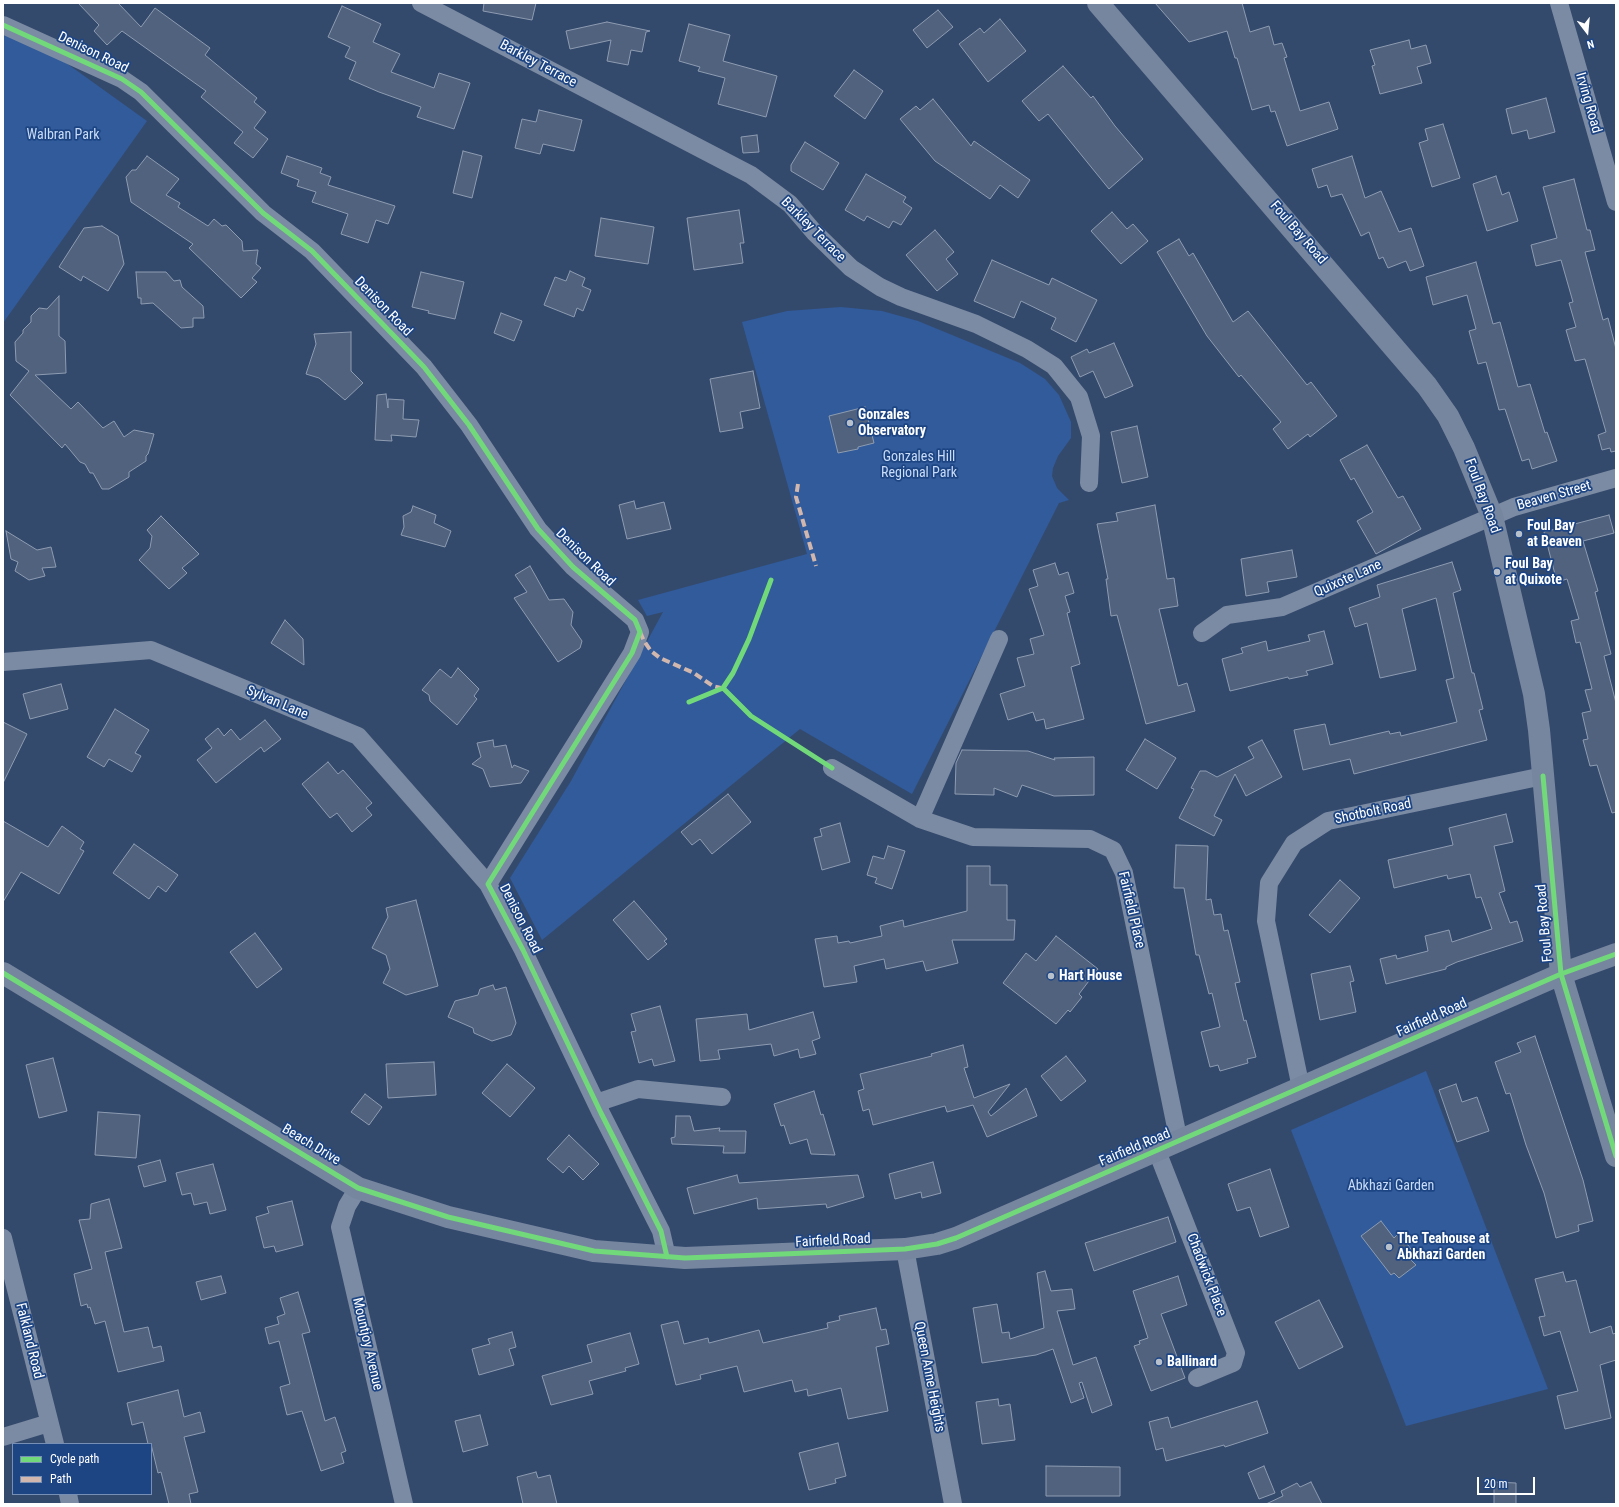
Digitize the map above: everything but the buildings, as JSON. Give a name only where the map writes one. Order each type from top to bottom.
[{"type":"street","name":"Barkley Terrace","points":[[421,3],[751,175],[790,204],[814,232],[851,268],[880,287],[976,324],[1027,349],[1054,366],[1079,397],[1091,436],[1089,483]]},
{"type":"street","name":"Foul Bay Road","points":[[1098,3],[1427,386],[1451,422],[1492,516],[1534,694],[1561,974],[1616,1156]]},
{"type":"street","name":"Irving Road","points":[[1559,3],[1613,182],[1616,202]]},
{"type":"street","name":"Denison Road","points":[[3,25],[122,79],[141,92],[173,121],[225,176],[263,213],[312,251],[424,367],[469,425],[538,529],[573,567],[635,620],[640,632],[632,653],[488,884],[523,950],[596,1103],[661,1231],[667,1257]]},
{"type":"street","name":"Beaven Street","points":[[1492,516],[1514,507],[1616,478]]},
{"type":"street","name":"Quixote Lane","points":[[1202,633],[1227,616],[1282,608],[1492,516]]},
{"type":"street","points":[[920,819],[999,639]]},
{"type":"street","name":"Sylvan Lane","points":[[3,662],[151,650],[358,736],[488,884]]},
{"type":"street","name":"Fairfield Place","points":[[832,768],[920,819],[973,837],[1090,839],[1113,850],[1124,873],[1179,1142]]},
{"type":"street","name":"Shotbolt Road","points":[[1301,1088],[1266,921],[1269,883],[1294,843],[1328,821],[1543,776]]},
{"type":"street","name":"Fairfield Road","points":[[639,1256],[782,1255],[905,1249],[937,1244],[956,1238],[1179,1142],[1561,974],[1616,954]]},
{"type":"street","name":"Beach Drive","points":[[3,973],[358,1188],[456,1218],[594,1251],[639,1256]]},
{"type":"street","points":[[596,1103],[638,1089],[722,1097]]},
{"type":"street","name":"Chadwick Place","points":[[1157,1151],[1236,1353],[1232,1363],[1197,1378]]},
{"type":"street","name":"Mountjoy Avenue","points":[[358,1188],[347,1206],[340,1227],[404,1504]]},
{"type":"street","name":"Falkland Road","points":[[3,1238],[55,1443]]},
{"type":"street","name":"Queen Anne Heights","points":[[905,1249],[953,1504]]},
{"type":"street","points":[[3,1437],[50,1423]]},
{"type":"green space","name":"Walbran Park","points":[[3,34],[55,55],[147,121],[3,323]]},
{"type":"green space","name":"Gonzales Hill Regional Park","points":[[841,307],[882,311],[918,321],[1020,363],[1045,379],[1059,395],[1071,422],[1071,438],[1058,456],[1053,468],[1052,476],[1057,488],[1069,500],[1059,503],[912,794],[800,729],[542,940],[510,878],[571,781],[663,612],[647,616],[638,600],[807,554],[742,322],[787,311]]},
{"type":"green space","name":"Abkhazi Garden","points":[[1426,1071],[1548,1389],[1406,1426],[1291,1130]]},
{"type":"marked path","points":[[798,484],[796,497],[816,566]]},
{"type":"marked path","points":[[640,632],[651,651],[660,658],[694,673],[713,686],[721,688]]},
{"type":"cycle path","points":[[3,25],[122,79],[141,92],[263,213],[312,251],[424,367],[469,425],[538,529],[573,567],[635,620],[640,632],[632,653],[488,884],[523,950],[601,1113],[661,1231],[667,1257]]},
{"type":"cycle path","points":[[689,702],[723,688],[733,673],[749,639],[771,580]]},
{"type":"cycle path","points":[[723,688],[751,716],[832,768]]},
{"type":"cycle path","points":[[1543,776],[1561,974],[1616,1156]]},
{"type":"cycle path","points":[[3,973],[358,1188],[448,1217],[594,1251],[685,1258],[905,1249],[937,1244],[956,1238],[1561,974],[1616,954]]},
{"type":"place","name":"Gonzales Observatory","points":[[850,423]]},
{"type":"place","name":"Foul Bay at Beaven","points":[[1519,534]]},
{"type":"place","name":"Foul Bay at Quixote","points":[[1497,572]]},
{"type":"place","name":"Hart House","points":[[1051,976]]},
{"type":"place","name":"The Teahouse at Abkhazi Garden","points":[[1389,1247]]},
{"type":"place","name":"Ballinard","points":[[1159,1362]]}]
